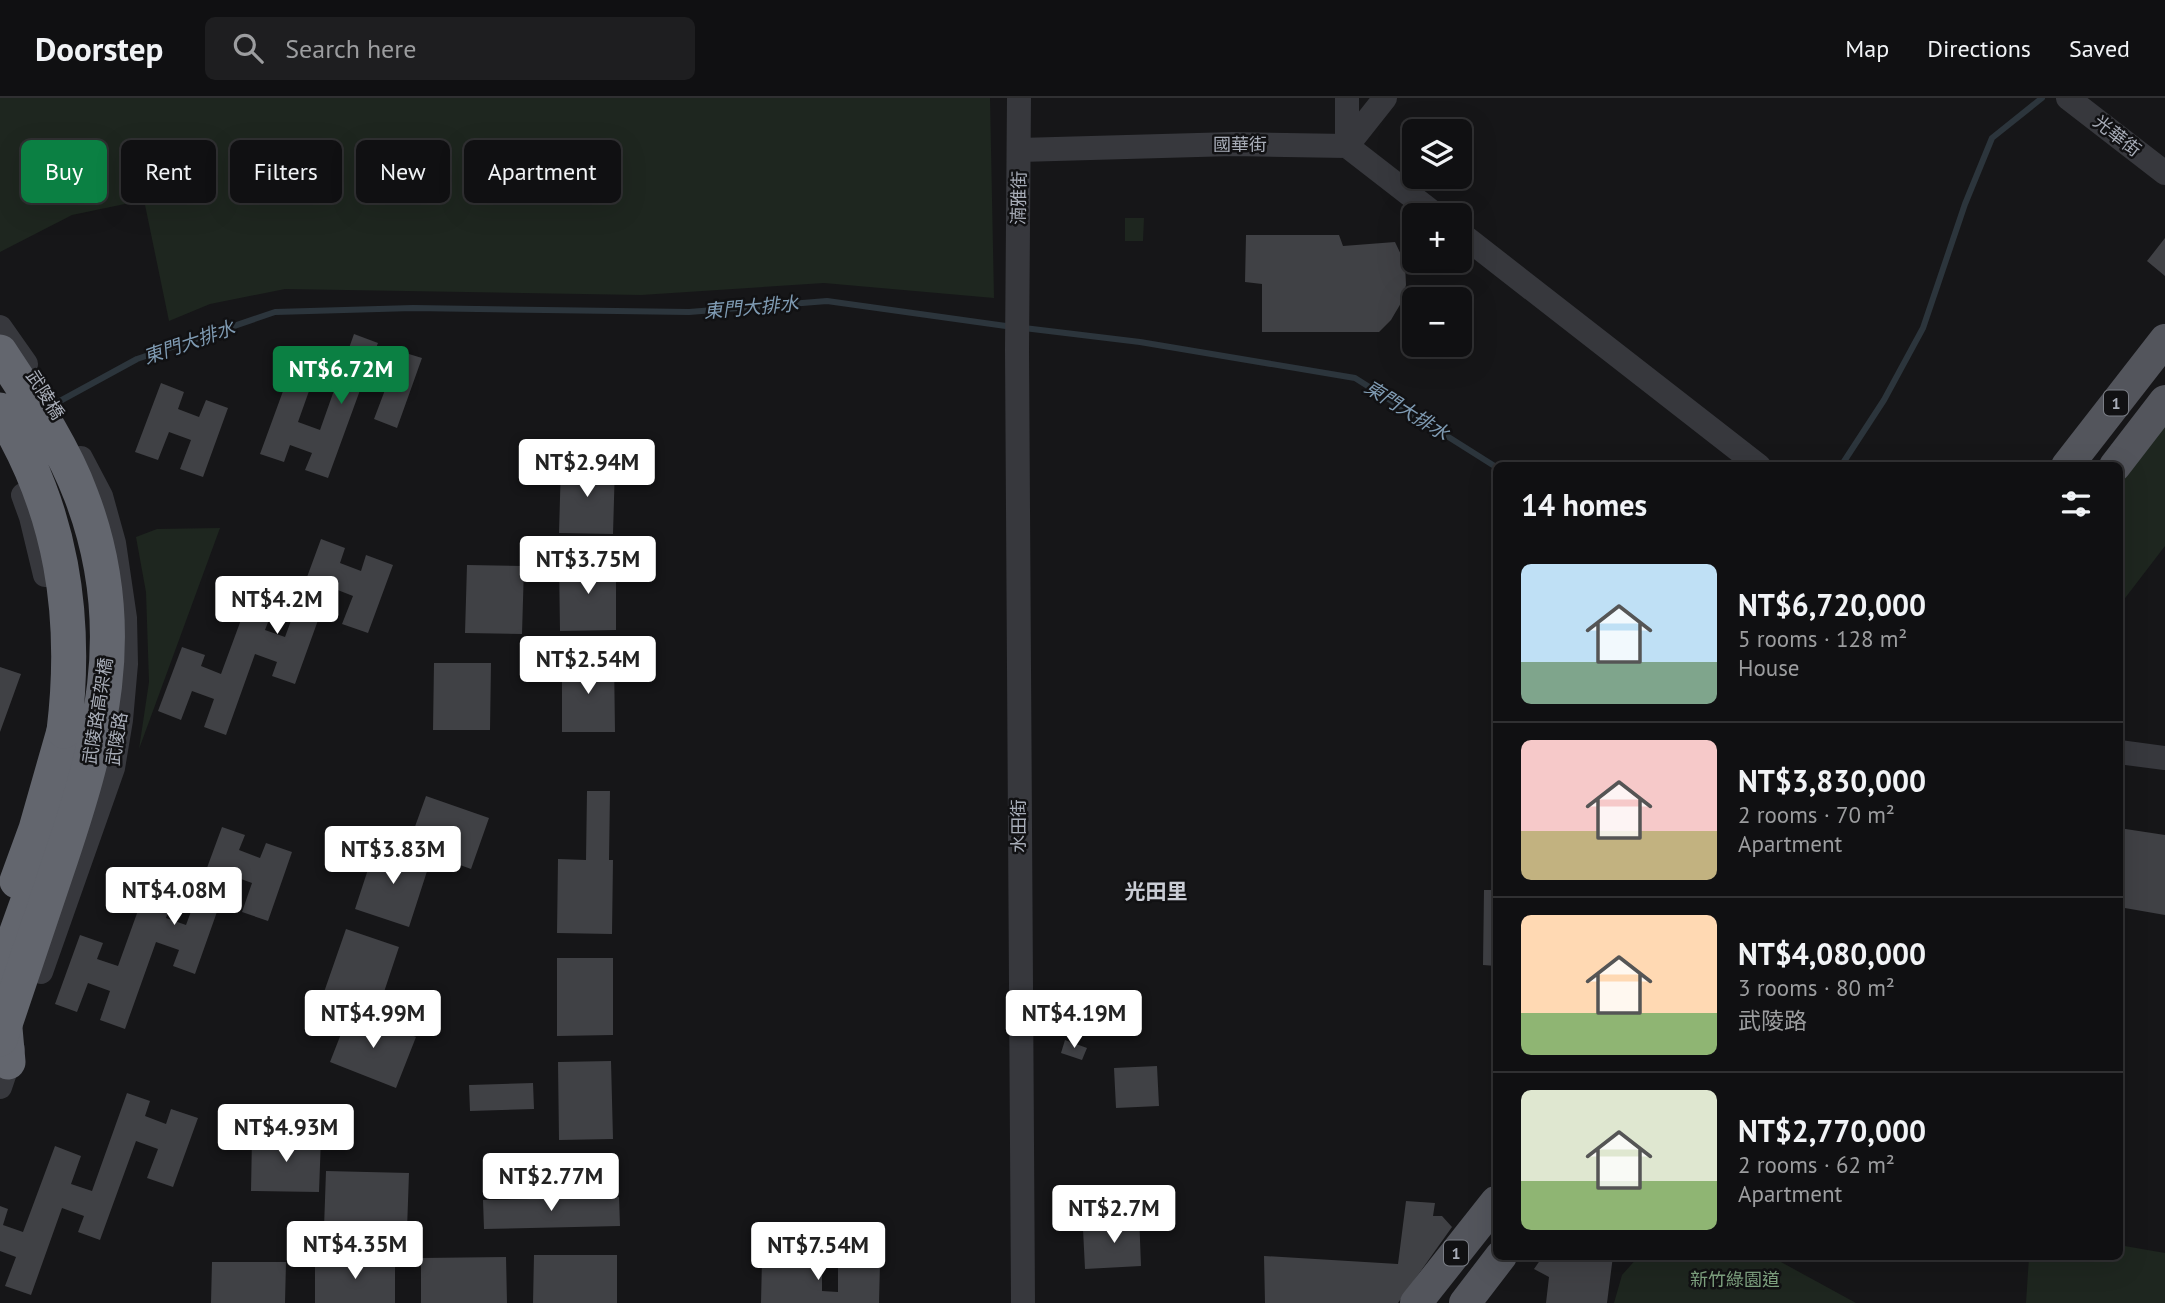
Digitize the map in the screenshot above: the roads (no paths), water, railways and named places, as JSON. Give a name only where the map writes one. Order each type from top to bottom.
[{"type":"highway","points":[[3,1063],[0,979],[71,774],[85,711],[87,615],[81,568],[58,484],[7,369]]},
{"type":"highway","name":"武陵路高架橋","points":[[3,1063],[98,736],[106,682],[108,636],[105,592],[95,539],[81,495],[52,434],[7,369]]},
{"type":"highway","name":"武陵路高架橋","points":[[0,411],[34,474],[54,534],[66,584],[70,638],[64,730],[36,829],[0,930]]},
{"type":"main road","name":"1","points":[[2070,462],[2165,340]]},
{"type":"main road","name":"1","points":[[2118,462],[2165,401]]},
{"type":"main road","name":"1","points":[[1416,1303],[1493,1206]]},
{"type":"main road","name":"1","points":[[1465,1303],[1499,1260]]},
{"type":"street","name":"湳雅街","points":[[1017,350],[1019,98]]},
{"type":"street","points":[[1347,98],[1347,146]]},
{"type":"street","points":[[1347,146],[1385,98]]},
{"type":"street","name":"光華街","points":[[2070,99],[2162,165]]},
{"type":"street","name":"國華街","points":[[1020,150],[1233,145],[1347,146]]},
{"type":"street","points":[[1347,146],[1421,203]]},
{"type":"street","points":[[1472,242],[1754,462]]},
{"type":"street","points":[[0,327],[7,369],[38,440],[94,489]]},
{"type":"street","name":"水田街","points":[[1017,350],[1023,1303]]},
{"type":"street","name":"武陵橋","points":[[7,369],[64,426]]},
{"type":"street","name":"武陵路","points":[[3,1063],[113,768],[121,720],[126,664],[125,618],[114,543],[94,489],[64,426]]},
{"type":"street","points":[[0,882],[38,771],[46,739],[53,662],[52,624],[45,573],[26,504],[5,449]]},
{"type":"street","points":[[26,504],[94,489]]},
{"type":"street","points":[[2123,753],[2165,758]]},
{"type":"waterway","points":[[1844,462],[1884,400],[1923,328],[1965,204],[1992,138],[2042,98]]},
{"type":"waterway","name":"東門大排水","points":[[49,407],[137,359],[275,312],[413,308],[689,312],[827,301],[1013,327]]},
{"type":"waterway","name":"東門大排水","points":[[1024,328],[1140,342],[1355,378],[1493,465]]},
{"type":"district","name":"光田里","points":[[1156,892]]},
{"type":"park label","name":"新竹綠園道","points":[[1735,1280]]}]
